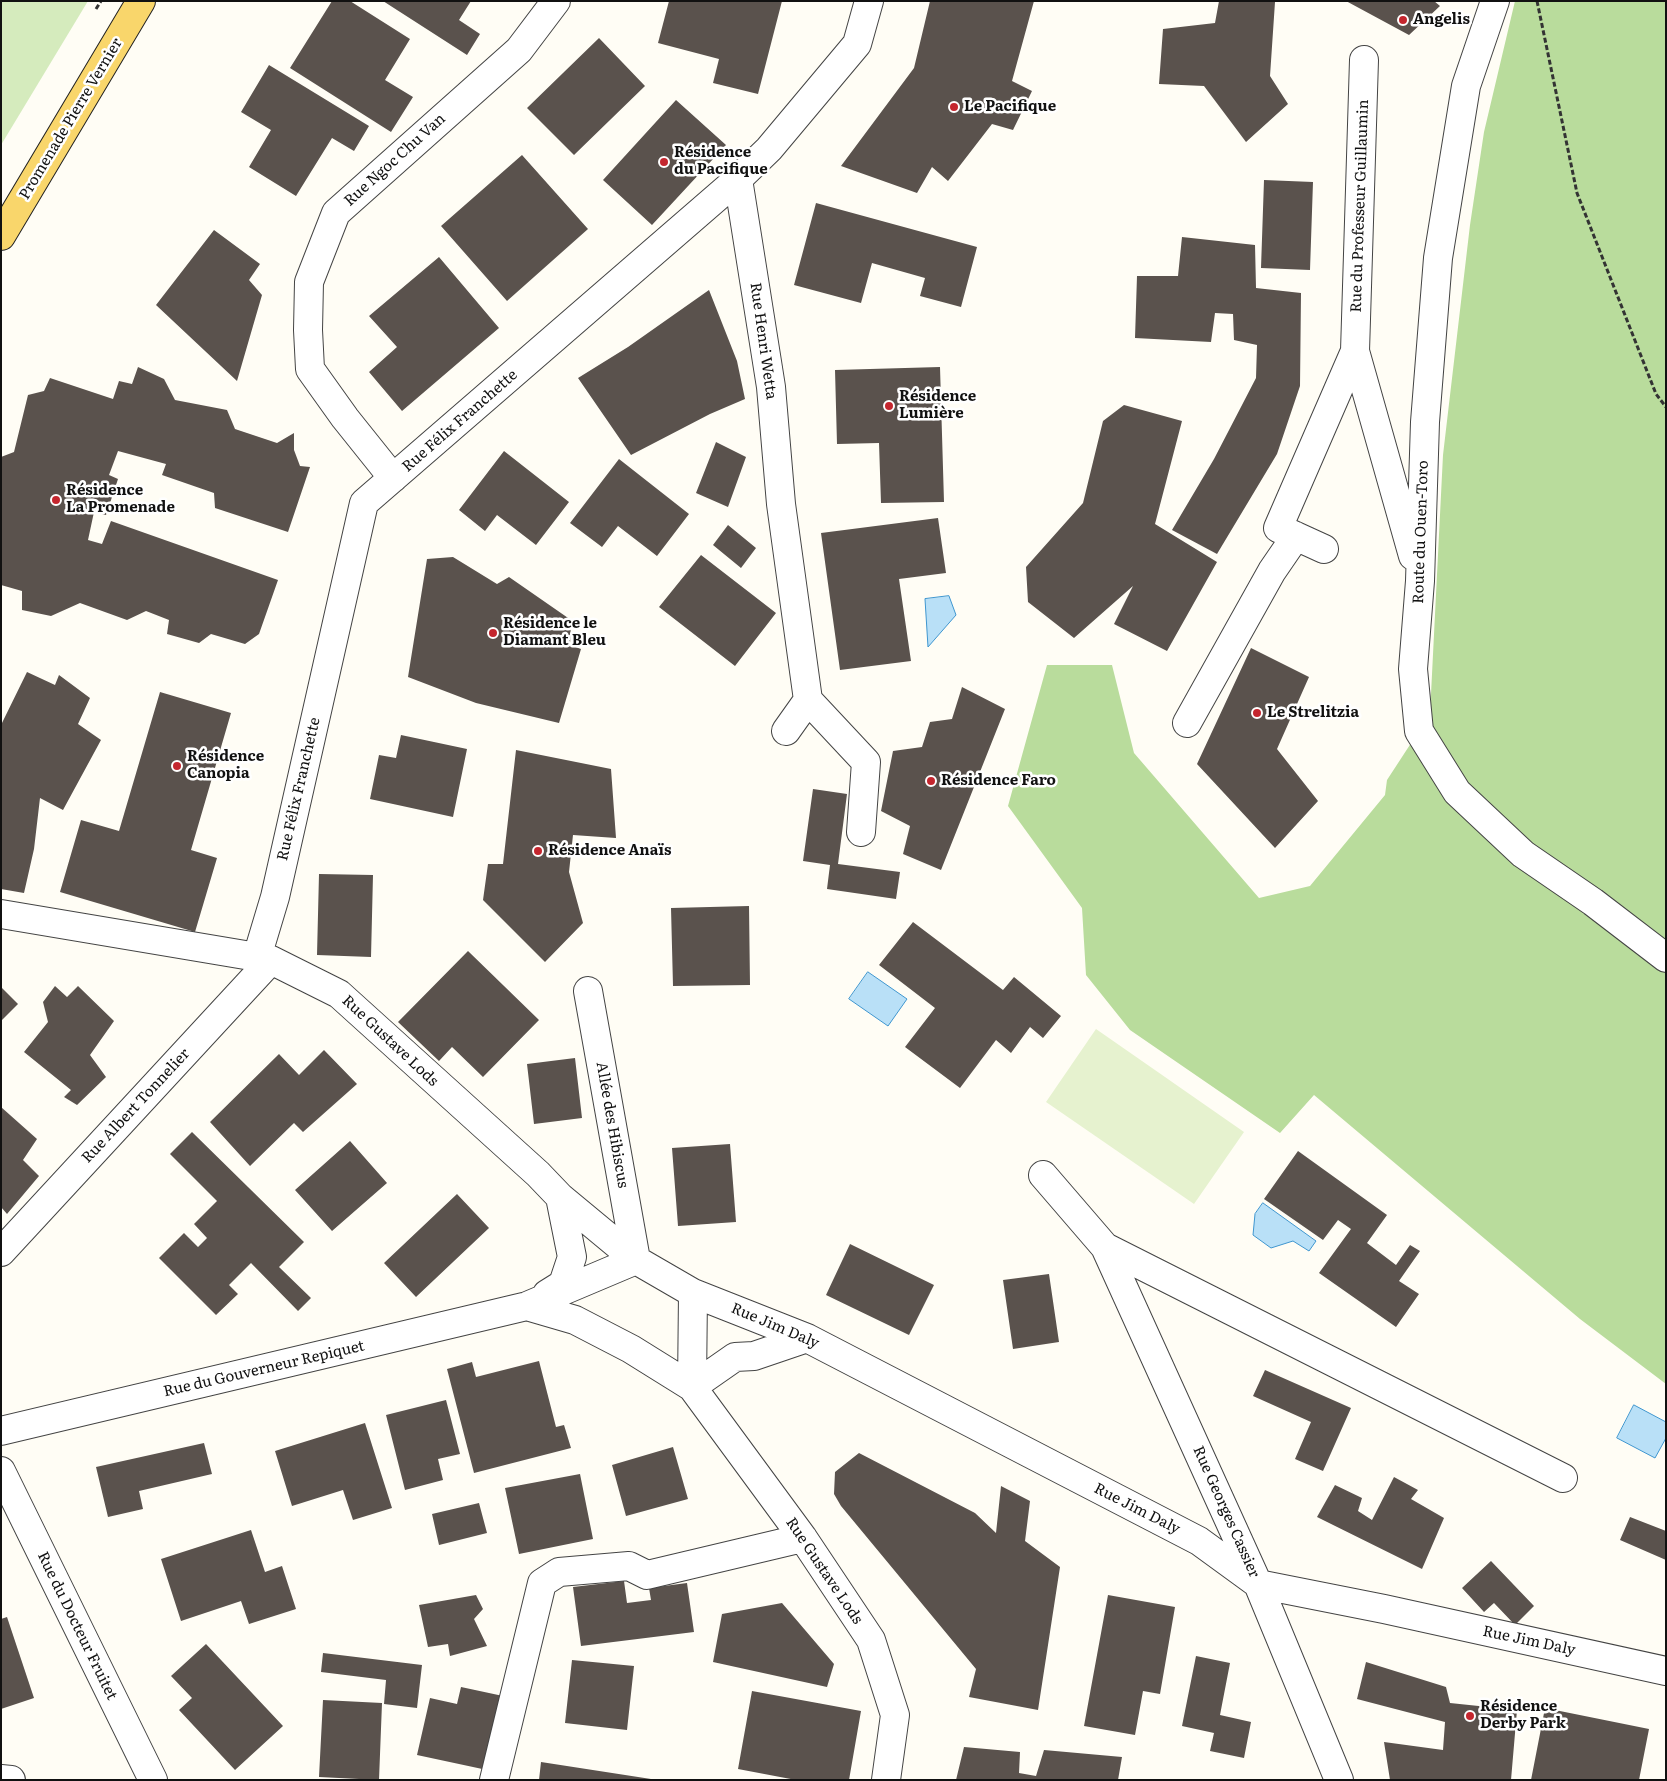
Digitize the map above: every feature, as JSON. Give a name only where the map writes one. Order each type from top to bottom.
[{"type":"main road","name":"Promenade Pierre Vernier","points":[[1,236],[140,1]]},
{"type":"street","name":"Rue Ngoc Chu Van","points":[[393,478],[345,418],[310,369],[308,330],[309,282],[336,213],[519,50],[556,1]]},
{"type":"street","name":"Rue Félix Franchette","points":[[264,958],[275,897],[364,503],[738,179],[769,149],[857,44],[869,1]]},
{"type":"street","name":"Route du Ouen-Toro","points":[[1494,1],[1466,86],[1438,258],[1425,422],[1420,581],[1413,669],[1419,731],[1457,792],[1523,854],[1593,902],[1666,958]]},
{"type":"street","name":"Rue du Professeur Guillaumin","points":[[1364,60],[1355,352],[1420,581]]},
{"type":"street","name":"Rue Henri Wetta","points":[[738,179],[771,387],[781,504],[808,700]]},
{"type":"street","name":"Rue du Professeur Guillaumin","points":[[1324,549],[1278,528],[1355,352]]},
{"type":"street","points":[[1187,723],[1272,571],[1296,536]]},
{"type":"street","points":[[786,731],[808,700],[866,762],[861,832]]},
{"type":"street","name":"Rue Gustave Lods","points":[[1,914],[264,958],[339,994],[538,1174],[560,1198],[636,1260]]},
{"type":"street","name":"Rue Albert Tonnelier","points":[[1,1252],[264,958]]},
{"type":"street","name":"Allée des Hibiscus","points":[[588,991],[636,1260]]},
{"type":"street","points":[[1043,1175],[1106,1247],[1563,1478]]},
{"type":"street","points":[[527,1306],[563,1284],[572,1257],[560,1198]]},
{"type":"street","name":"Rue Georges Cassier","points":[[1106,1247],[1258,1584],[1339,1780]]},
{"type":"street","points":[[527,1306],[636,1260]]},
{"type":"street","name":"Rue Jim Daly","points":[[636,1260],[693,1293],[807,1338],[1199,1541],[1258,1584],[1384,1609],[1666,1672]]},
{"type":"street","points":[[692,1387],[693,1293]]},
{"type":"street","points":[[527,1306],[575,1320],[631,1349],[692,1387]]},
{"type":"street","name":"Rue du Gouverneur Repiquet","points":[[1,1431],[527,1306]]},
{"type":"street","points":[[692,1387],[735,1357],[754,1356],[807,1338]]},
{"type":"street","name":"Rue Gustave Lods","points":[[692,1387],[803,1538],[871,1640],[895,1715],[886,1780]]},
{"type":"street","name":"Rue du Docteur Fruitet","points":[[1,1472],[153,1780]]},
{"type":"street","points":[[494,1780],[542,1583],[559,1572],[629,1566],[647,1575],[803,1538]]},
{"type":"street","points":[[1,1779],[11,1780]]},
{"type":"path","points":[[1537,1],[1577,193],[1656,394],[1666,407]]},
{"type":"green space","points":[[1,1],[88,1],[1,145]]},
{"type":"green space","points":[[1515,1],[1666,1],[1666,1384],[1580,1319],[1314,1095],[1280,1133],[1130,1030],[1086,975],[1082,908],[1008,806],[1047,665],[1112,665],[1134,753],[1259,898],[1310,886],[1385,795],[1387,780],[1430,714],[1443,455],[1470,225],[1484,132]]},
{"type":"green space","points":[[1096,1029],[1244,1132],[1194,1204],[1046,1102]]},
{"type":"water","points":[[949,596],[956,615],[928,647],[925,599]]},
{"type":"water","points":[[868,972],[907,999],[888,1026],[849,999]]},
{"type":"water","points":[[1263,1203],[1316,1241],[1309,1251],[1293,1241],[1271,1248],[1253,1235],[1255,1214]]},
{"type":"water","points":[[1634,1405],[1666,1422],[1666,1438],[1655,1458],[1617,1438]]},
{"type":"building","points":[[332,1],[350,1],[410,39],[385,80],[413,97],[391,132],[290,68]]},
{"type":"building","points":[[383,1],[471,1],[459,20],[480,34],[467,55]]},
{"type":"building","points":[[669,1],[782,1],[758,94],[713,83],[719,59],[658,43]]},
{"type":"building","name":"Le Pacifique","points":[[930,1],[1034,1],[1012,81],[1032,91],[1013,130],[992,124],[948,181],[932,167],[917,193],[841,166],[914,68]]},
{"type":"building","points":[[1219,1],[1275,2],[1270,76],[1288,104],[1246,142],[1204,86],[1159,84],[1163,29],[1215,23]]},
{"type":"building","name":"Angelis","points":[[1346,1],[1434,1],[1440,6],[1409,35]]},
{"type":"building","points":[[599,38],[645,86],[574,155],[527,108]]},
{"type":"building","points":[[269,65],[369,126],[354,151],[332,138],[296,196],[249,167],[271,130],[241,112]]},
{"type":"building","name":"Résidence du Pacifique","points":[[676,100],[726,145],[652,225],[603,180]]},
{"type":"building","points":[[522,155],[588,229],[507,301],[441,226]]},
{"type":"building","points":[[1264,180],[1313,182],[1310,270],[1261,268]]},
{"type":"building","points":[[816,203],[977,247],[961,307],[920,296],[925,278],[872,263],[861,303],[794,285]]},
{"type":"building","points":[[214,230],[260,264],[249,280],[262,295],[237,381],[156,305]]},
{"type":"building","points":[[1182,237],[1255,245],[1256,288],[1301,293],[1300,386],[1277,454],[1217,554],[1172,530],[1214,459],[1256,378],[1257,345],[1234,340],[1233,314],[1215,313],[1211,342],[1135,338],[1137,276],[1178,276]]},
{"type":"building","points":[[439,257],[499,328],[402,411],[369,372],[397,347],[369,316]]},
{"type":"building","points":[[709,290],[737,361],[745,399],[710,414],[631,455],[578,378],[628,347]]},
{"type":"building","name":"Résidence La Promenade","points":[[138,367],[164,379],[175,400],[227,410],[235,429],[277,443],[294,433],[294,450],[300,466],[310,467],[288,532],[215,508],[214,493],[162,475],[166,464],[118,451],[109,475],[118,479],[106,515],[94,512],[88,540],[102,544],[111,521],[278,580],[259,634],[245,644],[211,634],[199,643],[167,634],[169,620],[146,611],[127,620],[80,603],[51,616],[22,610],[22,591],[1,585],[1,457],[14,452],[28,395],[44,391],[50,378],[113,399],[119,381],[132,384]]},
{"type":"building","name":"Résidence Lumière","points":[[940,367],[944,502],[881,503],[879,443],[837,444],[835,370]]},
{"type":"building","points":[[1124,405],[1182,421],[1155,524],[1217,562],[1167,651],[1114,624],[1133,586],[1074,638],[1028,602],[1026,567],[1083,503],[1103,421]]},
{"type":"building","points":[[716,442],[746,457],[728,507],[696,493]]},
{"type":"building","points":[[504,451],[569,502],[536,545],[497,515],[485,531],[459,510]]},
{"type":"building","points":[[619,459],[689,514],[657,556],[618,526],[602,547],[570,523]]},
{"type":"building","points":[[938,518],[946,573],[899,579],[911,661],[840,670],[821,533]]},
{"type":"building","points":[[728,525],[756,548],[741,568],[713,545]]},
{"type":"building","points":[[701,555],[776,613],[735,666],[659,607]]},
{"type":"building","name":"Résidence le Diamant Bleu","points":[[453,557],[497,584],[509,577],[571,620],[570,645],[581,649],[559,723],[476,703],[408,677],[427,559]]},
{"type":"building","name":"Le Strelitzia","points":[[1251,648],[1309,677],[1277,749],[1318,801],[1275,848],[1197,764]]},
{"type":"building","points":[[27,672],[55,685],[59,675],[90,698],[78,724],[101,740],[63,810],[40,798],[34,849],[24,893],[1,889],[1,725]]},
{"type":"building","name":"Résidence Faro","points":[[962,687],[1005,709],[941,870],[903,854],[910,826],[881,811],[893,751],[922,747],[930,722],[952,719]]},
{"type":"building","name":"Résidence Canopia","points":[[160,692],[231,713],[191,850],[217,858],[195,932],[60,892],[81,820],[119,831]]},
{"type":"building","points":[[401,735],[467,749],[453,817],[370,799],[379,755],[396,758]]},
{"type":"building","name":"Résidence Anaïs","points":[[516,750],[611,769],[616,838],[573,835],[569,872],[583,923],[545,962],[483,900],[488,864],[503,864]]},
{"type":"building","points":[[813,789],[847,794],[838,864],[900,872],[896,899],[827,889],[830,865],[803,861]]},
{"type":"building","points":[[319,874],[373,875],[371,957],[317,955]]},
{"type":"building","points":[[749,906],[750,985],[673,986],[671,908]]},
{"type":"building","points":[[913,922],[1003,990],[1014,977],[1061,1016],[1043,1038],[1030,1027],[1011,1053],[996,1040],[960,1088],[905,1047],[935,1008],[879,965]]},
{"type":"building","points":[[468,951],[539,1020],[483,1077],[452,1047],[439,1061],[398,1022]]},
{"type":"building","points":[[55,986],[67,997],[78,986],[114,1021],[90,1055],[106,1077],[77,1105],[64,1097],[71,1090],[24,1052],[48,1022],[43,1002]]},
{"type":"building","points":[[1,987],[18,1004],[1,1021]]},
{"type":"building","points":[[324,1050],[357,1084],[303,1132],[294,1123],[250,1166],[210,1122],[279,1054],[299,1075]]},
{"type":"building","points":[[575,1058],[582,1118],[534,1124],[527,1064]]},
{"type":"building","points":[[1,1107],[37,1139],[23,1160],[39,1176],[7,1214],[1,1207]]},
{"type":"building","points":[[192,1132],[304,1242],[279,1267],[311,1298],[298,1311],[251,1263],[229,1285],[238,1294],[216,1315],[159,1258],[184,1233],[198,1247],[207,1238],[194,1224],[217,1201],[170,1154]]},
{"type":"building","points":[[350,1141],[387,1183],[332,1231],[295,1190]]},
{"type":"building","points":[[730,1144],[736,1222],[678,1226],[672,1148]]},
{"type":"building","points":[[1298,1151],[1387,1215],[1367,1243],[1396,1265],[1410,1245],[1420,1251],[1399,1281],[1419,1294],[1396,1327],[1319,1273],[1351,1229],[1338,1220],[1323,1240],[1264,1199]]},
{"type":"building","points":[[457,1194],[489,1228],[416,1297],[384,1263]]},
{"type":"building","points":[[850,1244],[934,1285],[909,1335],[826,1295]]},
{"type":"building","points":[[1049,1274],[1059,1342],[1013,1349],[1003,1280]]},
{"type":"building","points":[[539,1361],[556,1427],[564,1425],[571,1448],[474,1473],[447,1369],[472,1362],[476,1377]]},
{"type":"building","points":[[1265,1370],[1351,1408],[1323,1471],[1295,1459],[1311,1422],[1253,1396]]},
{"type":"building","points":[[446,1400],[460,1454],[438,1459],[443,1480],[405,1490],[386,1415]]},
{"type":"building","points":[[365,1423],[392,1508],[353,1520],[343,1490],[292,1506],[275,1451]]},
{"type":"building","points":[[204,1443],[212,1474],[139,1491],[143,1509],[108,1517],[96,1467]]},
{"type":"building","points":[[673,1447],[688,1499],[626,1516],[612,1465]]},
{"type":"building","points":[[859,1453],[975,1513],[996,1533],[1001,1486],[1030,1501],[1025,1541],[1060,1567],[1038,1710],[969,1697],[976,1669],[841,1506],[834,1494],[835,1472]]},
{"type":"building","points":[[580,1474],[593,1539],[519,1554],[505,1488]]},
{"type":"building","points":[[1394,1477],[1418,1490],[1411,1499],[1444,1518],[1422,1569],[1317,1517],[1335,1485],[1362,1498],[1358,1511],[1372,1520]]},
{"type":"building","points":[[479,1503],[487,1533],[439,1545],[432,1514]]},
{"type":"building","points":[[1630,1517],[1666,1531],[1666,1560],[1620,1540]]},
{"type":"building","points":[[251,1530],[265,1572],[282,1566],[296,1609],[249,1624],[241,1601],[181,1621],[161,1559]]},
{"type":"building","points":[[1491,1561],[1534,1606],[1515,1625],[1494,1603],[1484,1612],[1462,1588]]},
{"type":"building","points":[[624,1581],[627,1603],[651,1600],[649,1588],[687,1583],[694,1632],[581,1646],[573,1587]]},
{"type":"building","points":[[476,1595],[483,1609],[474,1619],[487,1646],[450,1656],[448,1644],[428,1647],[419,1605]]},
{"type":"building","points":[[1108,1595],[1175,1607],[1160,1694],[1143,1691],[1135,1735],[1084,1726]]},
{"type":"building","points":[[782,1603],[834,1664],[827,1687],[713,1662],[722,1614]]},
{"type":"building","points":[[7,1617],[34,1698],[1,1709],[1,1619]]},
{"type":"building","points":[[206,1644],[283,1726],[235,1770],[179,1710],[192,1698],[171,1676]]},
{"type":"building","points":[[323,1653],[422,1665],[417,1708],[384,1704],[386,1680],[321,1672]]},
{"type":"building","points":[[1196,1656],[1230,1663],[1220,1715],[1251,1722],[1244,1758],[1210,1751],[1214,1733],[1182,1726]]},
{"type":"building","points":[[572,1660],[634,1666],[627,1730],[565,1723]]},
{"type":"building","name":"Résidence Derby Park","points":[[1366,1662],[1446,1687],[1450,1703],[1517,1710],[1511,1780],[1390,1780],[1384,1742],[1443,1750],[1445,1722],[1357,1699]]},
{"type":"building","points":[[461,1687],[503,1696],[487,1770],[417,1755],[430,1698],[457,1704]]},
{"type":"building","points":[[752,1691],[861,1711],[849,1780],[796,1780],[738,1769]]},
{"type":"building","points":[[323,1700],[382,1703],[379,1780],[319,1777]]},
{"type":"building","points":[[1545,1708],[1649,1729],[1639,1780],[1531,1780]]},
{"type":"building","points":[[964,1747],[1020,1752],[1019,1773],[1036,1776],[1044,1750],[1122,1757],[1118,1780],[956,1780]]},
{"type":"building","points":[[541,1762],[651,1779],[651,1780],[539,1780]]},
{"type":"place","name":"Angelis","points":[[1403,20]]},
{"type":"place","name":"Le Pacifique","points":[[954,107]]},
{"type":"place","name":"Résidence du Pacifique","points":[[664,162]]},
{"type":"place","name":"Résidence Lumière","points":[[889,406]]},
{"type":"place","name":"Résidence La Promenade","points":[[56,500]]},
{"type":"place","name":"Résidence le Diamant Bleu","points":[[493,633]]},
{"type":"place","name":"Le Strelitzia","points":[[1257,713]]},
{"type":"place","name":"Résidence Canopia","points":[[177,766]]},
{"type":"place","name":"Résidence Faro","points":[[931,781]]},
{"type":"place","name":"Résidence Anaïs","points":[[538,851]]},
{"type":"place","name":"Résidence Derby Park","points":[[1470,1716]]}]
